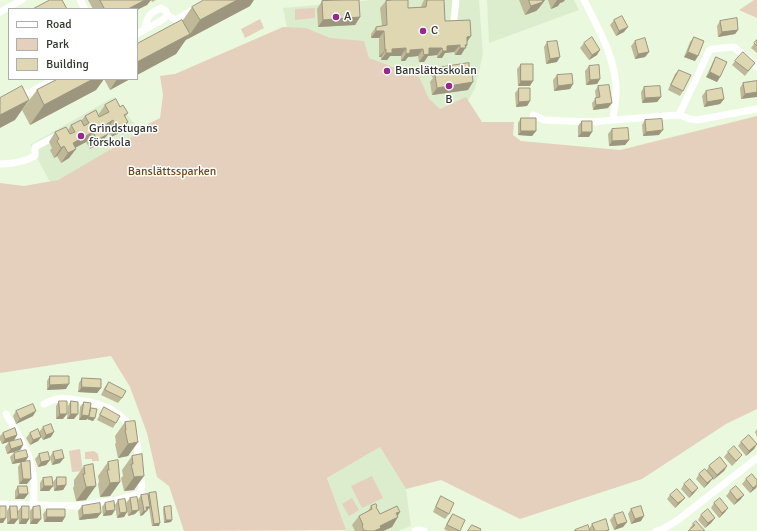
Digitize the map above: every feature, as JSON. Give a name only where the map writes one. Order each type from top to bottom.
[{"type":"street","points":[[0,12],[22,0]]},
{"type":"street","points":[[140,32],[151,12],[161,8],[166,11],[167,15],[176,20],[210,0]]},
{"type":"street","points":[[454,19],[456,0]]},
{"type":"street","points":[[584,0],[609,52],[614,66],[616,87],[613,120]]},
{"type":"street","points":[[140,32],[164,19],[167,15]]},
{"type":"street","points":[[679,115],[709,51],[712,49],[734,47],[757,67]]},
{"type":"street","points":[[0,105],[21,94],[31,92],[52,80]]},
{"type":"street","points":[[533,115],[544,120],[594,122],[679,115],[697,120],[757,109]]},
{"type":"street","points":[[0,164],[12,164],[35,156],[35,147],[63,132]]},
{"type":"street","points":[[0,504],[68,507],[100,503],[142,493],[143,489],[138,466],[137,440],[123,418],[109,408],[85,401],[60,398],[53,399],[44,404]]},
{"type":"street","points":[[6,414],[20,436],[30,457],[34,473],[33,506]]},
{"type":"street","points":[[656,531],[663,529],[678,520],[757,458]]},
{"type":"street","points":[[415,531],[424,531]]},
{"type":"shaded area","name":"Banslättsskolan","points":[[371,0],[479,0],[483,54],[475,88],[466,105],[316,171],[283,8]]},
{"type":"shaded area","points":[[487,0],[574,0],[579,10],[489,43]]},
{"type":"shaded area","points":[[114,97],[140,132],[58,180],[50,182],[30,145]]},
{"type":"shaded area","points":[[380,447],[406,489],[411,526],[398,531],[346,531],[327,478]]},
{"type":"green space","points":[[754,0],[757,0],[757,18],[739,10]]},
{"type":"green space","points":[[315,8],[315,18],[295,20],[295,9]]},
{"type":"green space","points":[[260,19],[264,28],[245,38],[241,29]]},
{"type":"green space","name":"Banslättssparken","points":[[283,27],[306,28],[330,38],[364,41],[369,58],[419,77],[429,99],[440,109],[466,97],[482,122],[514,122],[513,135],[521,141],[620,150],[757,116],[757,409],[726,424],[642,479],[520,519],[441,480],[406,489],[380,447],[327,478],[346,530],[184,531],[169,486],[157,477],[147,433],[130,387],[111,356],[0,373],[0,183],[24,186],[58,180],[140,132],[144,126],[160,118],[163,95],[160,76],[175,74]]},
{"type":"green space","points":[[80,449],[83,471],[72,472],[69,451]]},
{"type":"green space","points":[[94,451],[98,454],[99,461],[85,459],[85,452]]},
{"type":"green space","points":[[372,476],[383,498],[362,508],[351,486]]},
{"type":"green space","points":[[352,498],[359,510],[349,516],[342,504]]},
{"type":"building","points":[[50,0],[62,0],[66,8],[35,8]]},
{"type":"building","points":[[100,0],[145,0],[130,8],[104,8]]},
{"type":"building","points":[[204,0],[237,0],[200,20],[192,7]]},
{"type":"building","points":[[359,0],[360,17],[323,20],[322,1]]},
{"type":"building","name":"C","points":[[408,0],[408,8],[426,7],[427,0],[444,0],[445,21],[470,20],[471,36],[467,37],[467,45],[465,45],[466,48],[460,48],[460,45],[447,46],[447,51],[443,51],[442,48],[429,48],[429,54],[424,55],[423,49],[410,50],[410,53],[406,54],[406,48],[392,49],[392,53],[386,53],[384,31],[376,31],[376,27],[387,25],[386,1]]},
{"type":"building","points":[[529,0],[542,0],[543,2],[531,6]]},
{"type":"building","points":[[622,16],[628,27],[619,31],[614,20]]},
{"type":"building","points":[[737,18],[738,30],[722,32],[720,21]]},
{"type":"building","points":[[182,20],[190,34],[138,61],[138,43]]},
{"type":"building","points":[[592,37],[600,50],[592,55],[584,43]]},
{"type":"building","points":[[694,37],[704,41],[698,56],[688,52]]},
{"type":"building","points":[[645,38],[649,52],[638,54],[635,41]]},
{"type":"building","points":[[557,41],[560,57],[550,59],[547,42]]},
{"type":"building","points":[[743,52],[755,63],[748,71],[735,61]]},
{"type":"building","points":[[716,57],[727,62],[720,77],[710,72]]},
{"type":"building","points":[[469,63],[469,69],[472,69],[473,82],[437,88],[435,75],[439,74],[437,68]]},
{"type":"building","points":[[521,64],[533,64],[533,81],[521,81]]},
{"type":"building","points":[[599,65],[600,79],[590,80],[589,66]]},
{"type":"building","points":[[679,70],[691,75],[683,91],[671,85]]},
{"type":"building","points":[[572,74],[573,84],[558,86],[557,75]]},
{"type":"building","points":[[56,80],[91,80],[44,105],[37,90]]},
{"type":"building","points":[[757,81],[757,92],[745,94],[743,83]]},
{"type":"building","points":[[609,85],[612,103],[596,105],[595,98],[600,97],[598,86]]},
{"type":"building","points":[[22,86],[29,100],[0,115],[0,98]]},
{"type":"building","points":[[660,86],[661,97],[645,98],[644,87]]},
{"type":"building","points":[[519,88],[530,88],[530,101],[519,102]]},
{"type":"building","points":[[722,88],[724,99],[707,102],[706,91]]},
{"type":"building","points":[[116,99],[120,107],[123,105],[128,113],[124,115],[128,122],[117,128],[113,120],[104,126],[108,134],[97,140],[93,132],[73,143],[76,149],[68,153],[64,146],[61,148],[57,141],[59,139],[55,132],[66,127],[70,134],[75,132],[71,125],[81,120],[84,126],[89,123],[85,116],[96,110],[99,117],[109,112],[105,105]]},
{"type":"building","points":[[521,118],[536,118],[536,131],[521,131]]},
{"type":"building","points":[[662,119],[663,130],[646,132],[645,120]]},
{"type":"building","points":[[582,121],[592,121],[592,132],[582,132]]},
{"type":"building","points":[[628,128],[629,140],[612,141],[612,129]]},
{"type":"building","points":[[50,376],[69,376],[69,384],[50,385]]},
{"type":"building","points":[[82,378],[101,379],[101,388],[82,387]]},
{"type":"building","points":[[109,382],[126,391],[122,398],[105,390]]},
{"type":"building","points":[[59,401],[67,401],[67,414],[60,414]]},
{"type":"building","points":[[71,401],[78,402],[78,414],[71,414]]},
{"type":"building","points":[[84,402],[91,403],[89,416],[82,415]]},
{"type":"building","points":[[33,404],[36,411],[20,419],[16,411]]},
{"type":"building","points":[[104,407],[120,416],[116,423],[100,415]]},
{"type":"building","points":[[91,408],[97,409],[95,418],[89,417]]},
{"type":"building","points":[[135,421],[138,442],[128,444],[125,422]]},
{"type":"building","points":[[51,424],[54,432],[46,435],[43,427]]},
{"type":"building","points":[[15,428],[17,435],[5,439],[3,433]]},
{"type":"building","points":[[38,429],[41,437],[33,440],[30,433]]},
{"type":"building","points":[[749,435],[757,444],[749,451],[741,442]]},
{"type":"building","points":[[21,439],[23,445],[11,449],[9,442]]},
{"type":"building","points":[[734,446],[742,455],[736,461],[728,452]]},
{"type":"building","points":[[26,450],[28,457],[15,460],[14,453]]},
{"type":"building","points":[[62,450],[64,458],[55,460],[53,452]]},
{"type":"building","points":[[48,452],[50,460],[41,462],[39,454]]},
{"type":"building","points":[[142,454],[144,476],[134,477],[131,464],[133,464],[132,456]]},
{"type":"building","points":[[720,457],[727,466],[717,475],[709,466]]},
{"type":"building","points":[[118,460],[120,482],[110,483],[107,470],[109,470],[108,462]]},
{"type":"building","points":[[30,461],[31,479],[23,479],[21,462]]},
{"type":"building","points":[[93,464],[96,486],[86,487],[83,474],[85,474],[84,466]]},
{"type":"building","points":[[705,469],[713,478],[707,483],[699,474]]},
{"type":"building","points":[[752,474],[757,480],[757,485],[753,488],[746,479]]},
{"type":"building","points":[[52,477],[53,486],[44,486],[43,478]]},
{"type":"building","points":[[57,477],[66,477],[66,485],[57,486]]},
{"type":"building","points":[[690,479],[698,488],[692,493],[684,484]]},
{"type":"building","points":[[18,486],[27,486],[28,494],[19,494]]},
{"type":"building","points":[[736,486],[744,495],[737,500],[730,491]]},
{"type":"building","points":[[677,489],[685,498],[678,503],[670,495]]},
{"type":"building","points":[[156,492],[160,523],[154,524],[149,493]]},
{"type":"building","points":[[148,494],[150,507],[146,507],[147,511],[144,511],[141,495]]},
{"type":"building","points":[[441,496],[454,503],[449,514],[436,507]]},
{"type":"building","points":[[137,497],[139,510],[132,511],[130,498]]},
{"type":"building","points":[[720,498],[728,508],[722,513],[714,503]]},
{"type":"building","points":[[125,499],[127,512],[120,513],[118,500]]},
{"type":"building","points":[[114,501],[115,510],[106,511],[105,503]]},
{"type":"building","points":[[100,503],[101,513],[83,515],[82,506]]},
{"type":"building","points":[[376,504],[380,514],[397,506],[400,512],[396,513],[398,517],[380,526],[381,528],[374,531],[364,531],[359,516],[372,509],[371,506]]},
{"type":"building","points":[[0,506],[6,506],[6,518],[0,519]]},
{"type":"building","points":[[10,506],[17,506],[18,519],[11,519]]},
{"type":"building","points":[[22,506],[29,506],[29,519],[22,519]]},
{"type":"building","points":[[40,506],[41,519],[33,519],[33,507]]},
{"type":"building","points":[[171,506],[172,520],[166,520],[164,507]]},
{"type":"building","points":[[641,506],[644,516],[635,519],[631,509]]},
{"type":"building","points":[[47,509],[65,509],[65,517],[47,517]]},
{"type":"building","points":[[708,509],[715,518],[708,523],[701,515]]},
{"type":"building","points":[[623,512],[627,522],[617,525],[614,515]]},
{"type":"building","points":[[453,514],[465,520],[460,531],[447,525]]},
{"type":"building","points":[[606,519],[609,530],[595,531],[592,524]]},
{"type":"building","points":[[696,521],[705,531],[688,531],[695,525],[693,524]]},
{"type":"building","points":[[472,525],[481,529],[480,531],[468,531]]},
{"type":"building","points":[[588,525],[590,531],[575,531],[575,530]]},
{"type":"place","name":"A","points":[[336,17]]},
{"type":"place","name":"C","points":[[423,31]]},
{"type":"place","name":"Banslättsskolan","points":[[387,71]]},
{"type":"place","name":"B","points":[[449,86]]},
{"type":"place","name":"Grindstugans förskola","points":[[81,136]]}]
